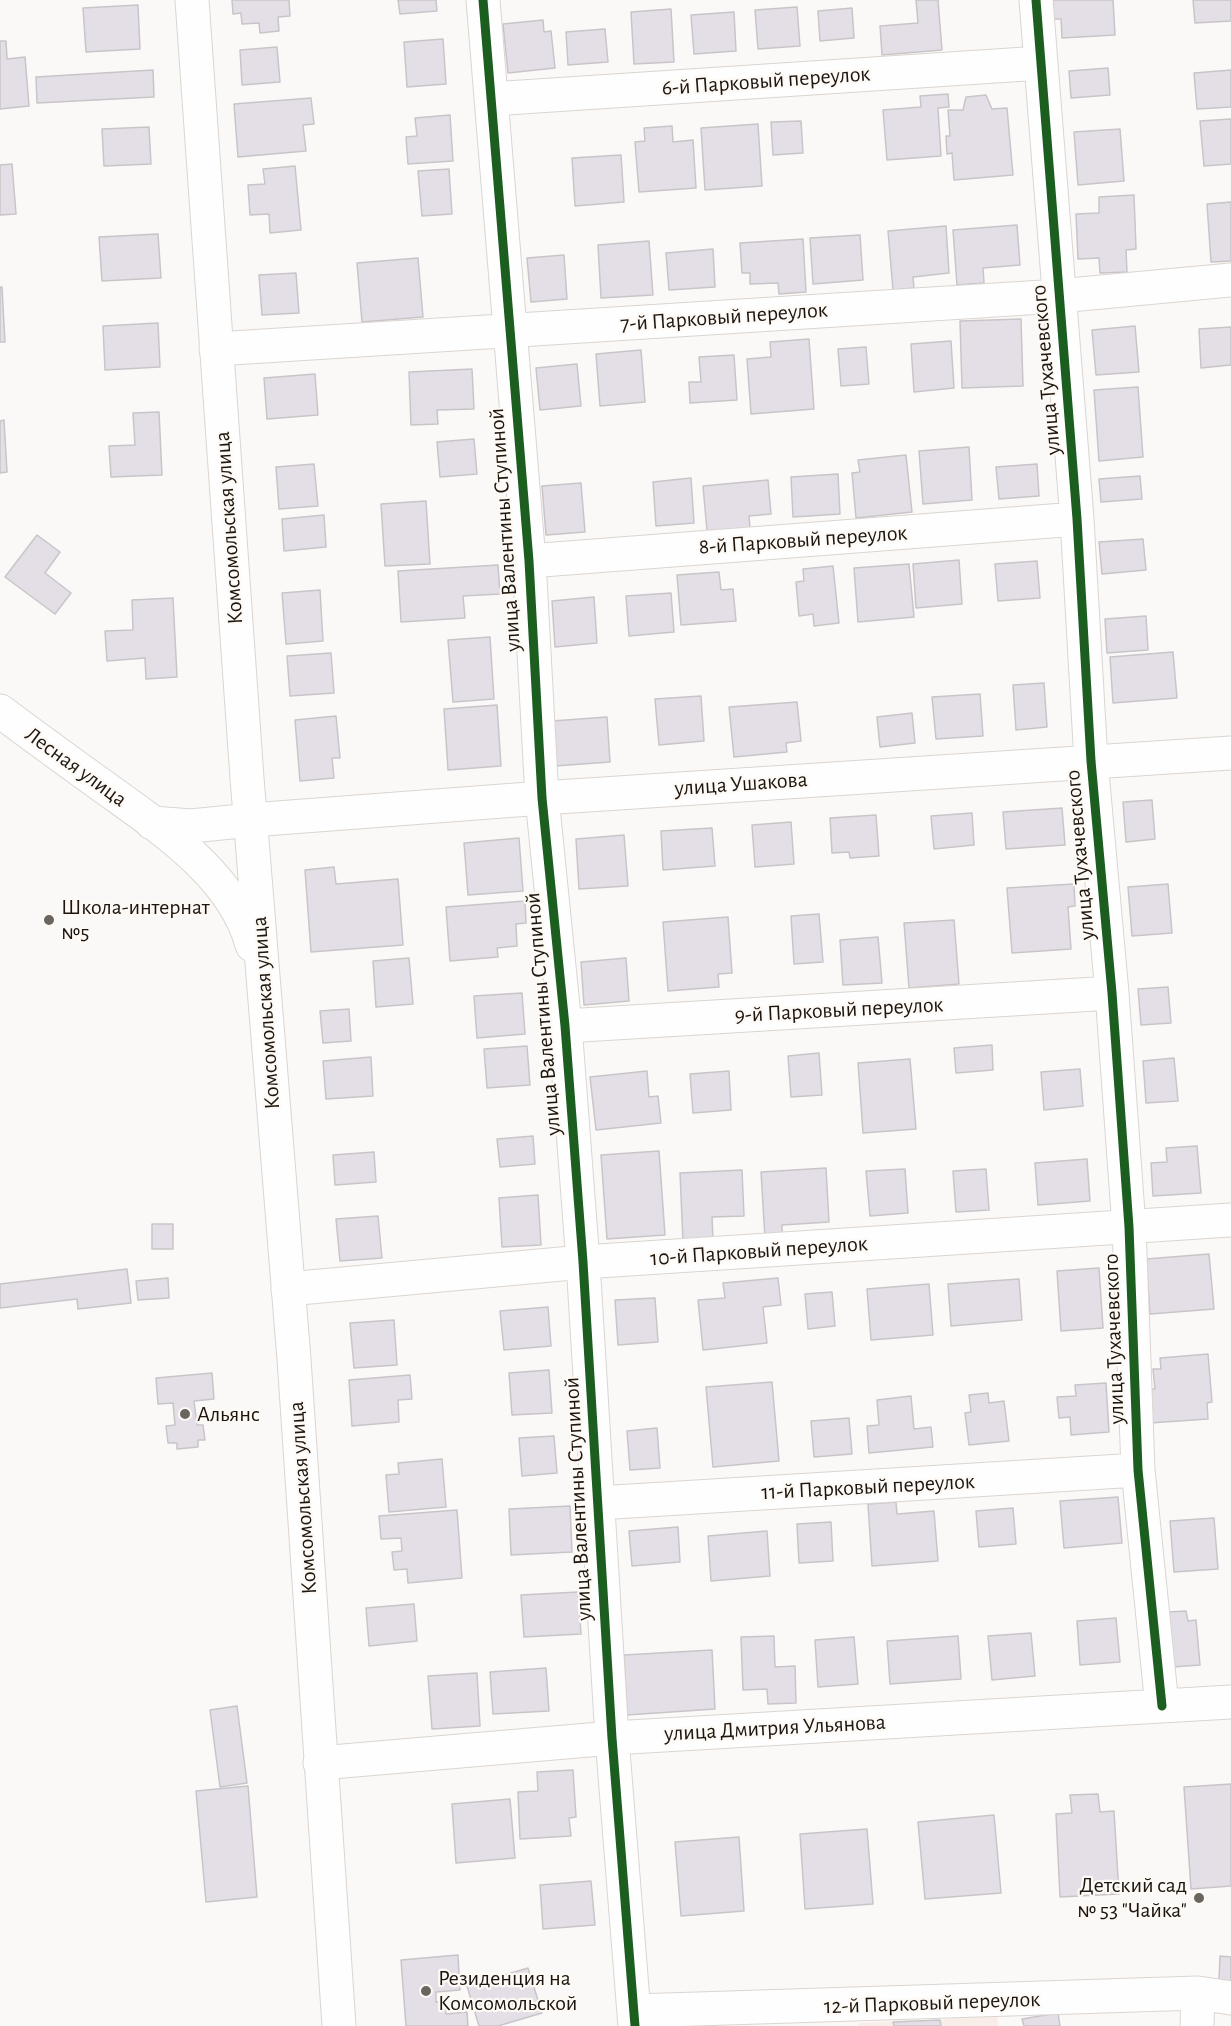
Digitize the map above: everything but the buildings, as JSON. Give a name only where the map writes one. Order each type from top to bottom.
[{"type":"street","name":"Комсомольская улица","points":[[192,0],[246,766],[288,1289],[339,2026]]},
{"type":"street","name":"улица Валентины Ступиной","points":[[483,0],[529,561],[542,798],[565,1026],[583,1262],[612,1738],[634,2019]]},
{"type":"street","name":"улица Тухачевского","points":[[1036,0],[1077,519],[1091,761],[1112,993],[1129,1227],[1138,1470],[1162,1706]]},
{"type":"street","name":"6-й Парковый переулок","points":[[491,99],[1041,63]]},
{"type":"street","name":"7-й Парковый переулок","points":[[216,349],[1059,296],[1231,280]]},
{"type":"street","name":"8-й Парковый переулок","points":[[529,561],[1077,519]]},
{"type":"street","name":"Лесная улица","points":[[0,711],[152,822],[182,846],[214,877],[235,903],[251,940],[265,995]]},
{"type":"street","name":"улица Ушакова","points":[[152,822],[190,826],[542,798],[1231,753]]},
{"type":"street","name":"9-й Парковый переулок","points":[[565,1026],[1112,993]]},
{"type":"street","name":"10-й Парковый переулок","points":[[288,1289],[583,1262],[1231,1220]]},
{"type":"street","name":"11-й Парковый переулок","points":[[598,1503],[1138,1470]]},
{"type":"street","name":"улица Дмитрия Ульянова","points":[[320,1762],[612,1738],[1231,1702]]},
{"type":"street","name":"12-й Парковый переулок","points":[[634,2019],[1197,1993],[1231,1998]]},
{"type":"street","points":[[1197,1993],[1197,2026]]},
{"type":"shaded area","points":[[996,2013],[999,2026],[858,2026],[858,2023],[940,2020]]},
{"type":"cycle path","points":[[483,0],[529,561],[542,798],[565,1026],[583,1262],[612,1738],[635,2026]]},
{"type":"cycle path","points":[[1036,0],[1077,519],[1091,761],[1112,993],[1129,1227],[1138,1470],[1162,1706]]},
{"type":"place","name":"Школа-интернат №5","points":[[49,920]]},
{"type":"place","name":"Альянс","points":[[185,1414]]},
{"type":"place","name":"Детский сад № 53 \"Чайка\"","points":[[1199,1898]]},
{"type":"place","name":"Резиденция на Комсомольской","points":[[426,1991]]}]
